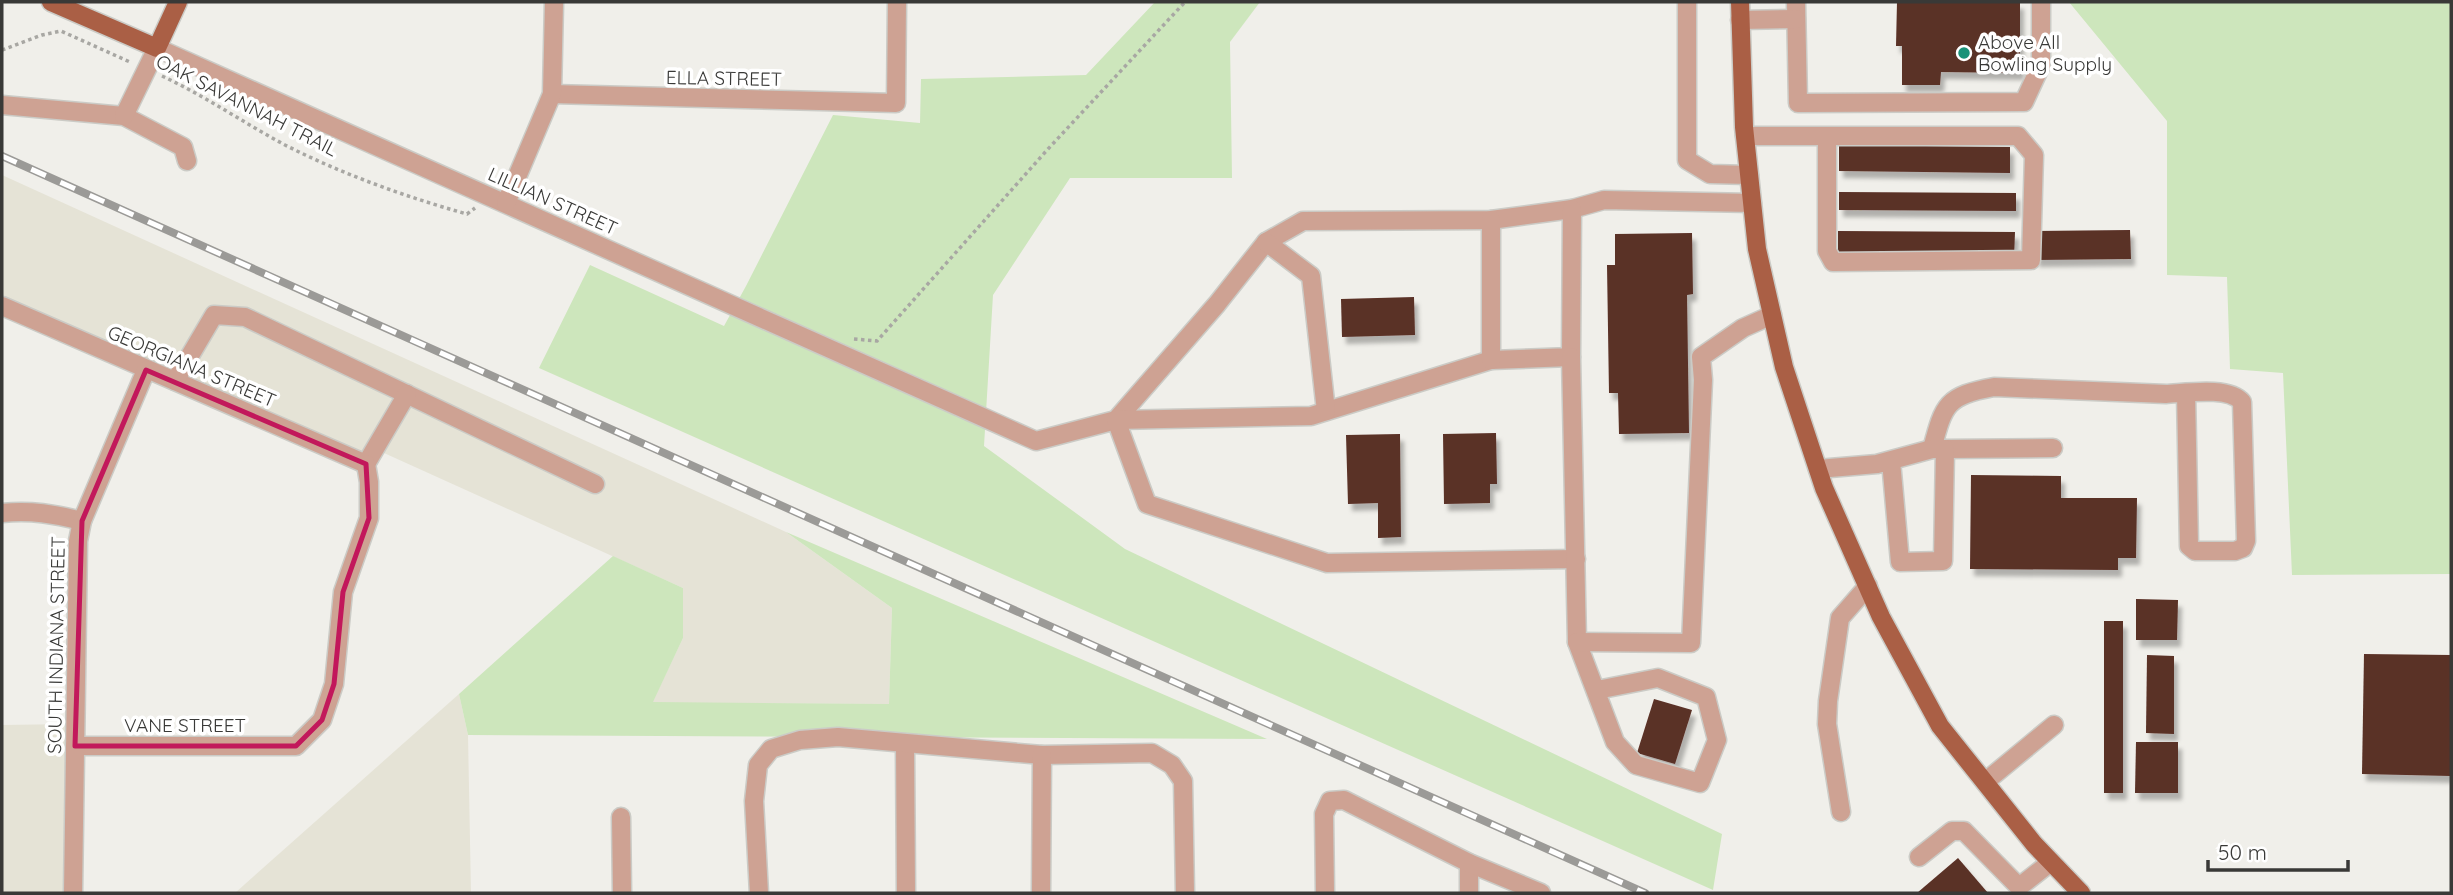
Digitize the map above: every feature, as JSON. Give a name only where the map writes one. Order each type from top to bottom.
[{"type":"main road","name":"LILLIAN STREET","points":[[51,2],[157,48]]},
{"type":"main road","points":[[157,48],[178,2]]},
{"type":"main road","points":[[1740,11],[1745,136],[1757,249],[1784,367],[1818,469],[1881,617],[1940,726],[2051,862],[2081,893]]},
{"type":"street","points":[[506,203],[552,94],[554,2]]},
{"type":"street","name":"ELLA STREET","points":[[552,94],[896,103],[897,2]]},
{"type":"street","points":[[1687,2],[1687,160],[1710,174],[1749,175]]},
{"type":"street","points":[[1740,11],[1796,10],[1798,103],[2024,102],[2041,65],[2041,2]]},
{"type":"street","points":[[124,116],[157,48]]},
{"type":"street","name":"LILLIAN STREET","points":[[157,48],[1036,441],[1116,420]]},
{"type":"street","points":[[2,105],[124,116],[183,147],[187,160]]},
{"type":"street","points":[[1745,136],[2018,136],[2034,155],[2031,260],[1833,262],[1827,251],[1827,137]]},
{"type":"street","points":[[1116,420],[1217,304],[1266,242],[1303,221],[1491,219],[1572,209],[1604,200],[1752,203]]},
{"type":"street","points":[[1572,209],[1571,358],[1577,642],[1615,742],[1636,765],[1700,783],[1717,740],[1706,697],[1658,678],[1597,690]]},
{"type":"street","points":[[1491,219],[1491,360]]},
{"type":"street","points":[[1266,242],[1311,276],[1326,411]]},
{"type":"street","name":"GEORGIANA STREET","points":[[2,306],[366,464]]},
{"type":"street","points":[[175,381],[214,315],[245,317],[596,484]]},
{"type":"street","points":[[1577,642],[1691,643],[1703,380],[1701,357],[1743,328],[1772,315]]},
{"type":"street","points":[[1116,420],[1311,416],[1491,360],[1571,358]]},
{"type":"street","name":"SOUTH INDIANA STREET","points":[[73,893],[78,541],[82,521],[146,370]]},
{"type":"street","points":[[1891,461],[1900,562],[1943,561],[1939,449],[1941,416],[1948,403],[1969,392],[1994,387],[2220,392],[2237,396],[2242,402],[2246,541],[2243,548],[2235,551],[2195,551],[2189,546],[2186,393]]},
{"type":"street","points":[[366,464],[407,394]]},
{"type":"street","points":[[1116,420],[1147,504],[1326,563],[1576,559]]},
{"type":"street","points":[[1818,469],[1877,464],[1939,449],[2053,447]]},
{"type":"street","name":"VANE STREET","points":[[75,746],[296,746],[322,720],[334,684],[343,592],[369,518],[366,464]]},
{"type":"street","points":[[2,513],[50,512],[82,521]]},
{"type":"street","points":[[1841,812],[1827,724],[1828,701],[1840,618],[1868,586]]},
{"type":"street","points":[[1985,782],[2054,725]]},
{"type":"street","points":[[759,893],[754,801],[758,765],[771,749],[800,740],[838,737],[1042,755],[1152,753],[1172,765],[1182,781],[1185,893]]},
{"type":"street","points":[[905,745],[906,893]]},
{"type":"street","points":[[1041,893],[1042,755]]},
{"type":"street","points":[[1325,893],[1324,814],[1330,801],[1344,800],[1469,863],[1541,893]]},
{"type":"street","points":[[621,817],[622,893]]},
{"type":"street","points":[[1919,857],[1952,831],[1964,831],[2018,890],[2051,862]]},
{"type":"street","points":[[1469,863],[1469,893]]},
{"type":"path","points":[[850,339],[877,341],[1048,149],[1185,2]]},
{"type":"path","name":"OAK SAVANNAH TRAIL","points":[[2,50],[61,31],[193,90],[286,145],[370,182],[467,214],[480,204]]},
{"type":"highlighted area","points":[[146,370],[366,464],[369,518],[343,592],[334,684],[322,720],[296,746],[75,746],[82,521]]},
{"type":"shaded area","points":[[2,175],[786,532],[892,608],[889,704],[652,703],[683,638],[683,588],[384,453],[360,470],[2,302]]},
{"type":"shaded area","points":[[459,694],[468,735],[471,893],[235,893]]},
{"type":"shaded area","points":[[70,724],[70,893],[2,893],[2,725]]},
{"type":"green space","points":[[1155,2],[1260,2],[1230,42],[1232,178],[1070,178],[993,295],[984,446],[1125,549],[1722,834],[1713,890],[539,368],[590,265],[724,326],[833,115],[920,123],[921,79],[1086,75]]},
{"type":"green space","points":[[2069,2],[2451,2],[2451,574],[2292,575],[2283,373],[2230,369],[2227,277],[2167,275],[2167,121]]},
{"type":"green space","points":[[786,532],[1267,739],[468,735],[459,694],[613,556],[683,588],[683,638],[653,702],[889,704],[892,608]]},
{"type":"building","points":[[1897,2],[2020,2],[2020,73],[1941,72],[1940,85],[1902,85],[1902,46],[1896,46]]},
{"type":"building","points":[[1839,145],[2010,147],[2010,173],[1839,171]]},
{"type":"building","points":[[1839,192],[2016,193],[2016,211],[1839,210]]},
{"type":"building","points":[[2130,230],[2131,259],[2035,260],[2035,231]]},
{"type":"building","points":[[1838,231],[2015,232],[2014,258],[1838,257]]},
{"type":"building","points":[[1692,233],[1693,294],[1687,295],[1689,433],[1619,434],[1618,393],[1609,393],[1607,265],[1615,265],[1615,234]]},
{"type":"building","points":[[1414,297],[1415,335],[1342,337],[1341,299]]},
{"type":"building","points":[[1496,433],[1497,484],[1490,484],[1490,503],[1444,504],[1443,434]]},
{"type":"building","points":[[1400,434],[1401,537],[1378,538],[1378,503],[1348,504],[1346,435]]},
{"type":"building","points":[[1971,475],[2061,476],[2061,498],[2137,498],[2136,558],[2118,558],[2118,570],[1970,569]]},
{"type":"building","points":[[2136,599],[2178,600],[2177,640],[2136,640]]},
{"type":"building","points":[[2104,621],[2123,621],[2123,793],[2104,793]]},
{"type":"building","points":[[2364,654],[2451,655],[2451,776],[2362,774]]},
{"type":"building","points":[[2147,655],[2174,656],[2174,734],[2146,733]]},
{"type":"building","points":[[1654,699],[1692,710],[1675,764],[1637,753]]},
{"type":"building","points":[[2136,742],[2178,742],[2178,793],[2135,793]]},
{"type":"building","points":[[1958,858],[1988,893],[1917,893]]},
{"type":"railway","points":[[2,156],[1645,893]]},
{"type":"place","name":"Above All Bowling Supply","points":[[1964,53]]}]
